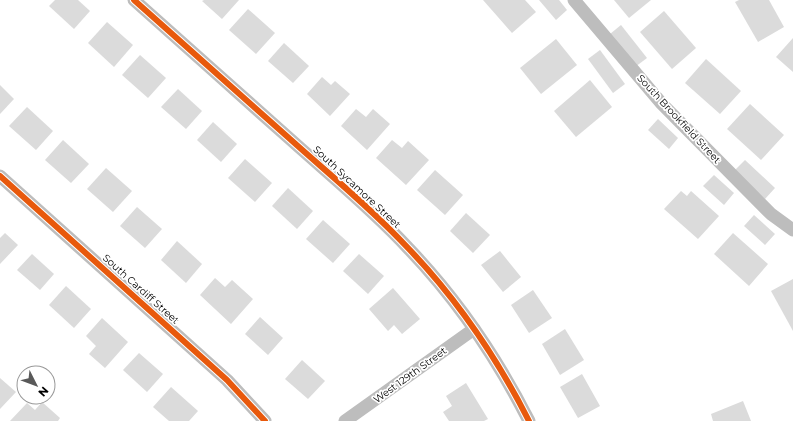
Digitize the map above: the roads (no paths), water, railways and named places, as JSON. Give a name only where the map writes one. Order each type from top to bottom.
[{"type":"street","name":"South Sycamore Street","points":[[134,0],[356,198],[408,248],[454,301],[474,329],[510,384],[529,421]]},
{"type":"street","name":"South Brookfield Street","points":[[574,0],[662,104],[771,214],[793,230]]},
{"type":"street","name":"South Cardiff Street","points":[[0,176],[227,380],[265,421]]},
{"type":"street","name":"West 129th Street","points":[[346,421],[474,329]]}]
